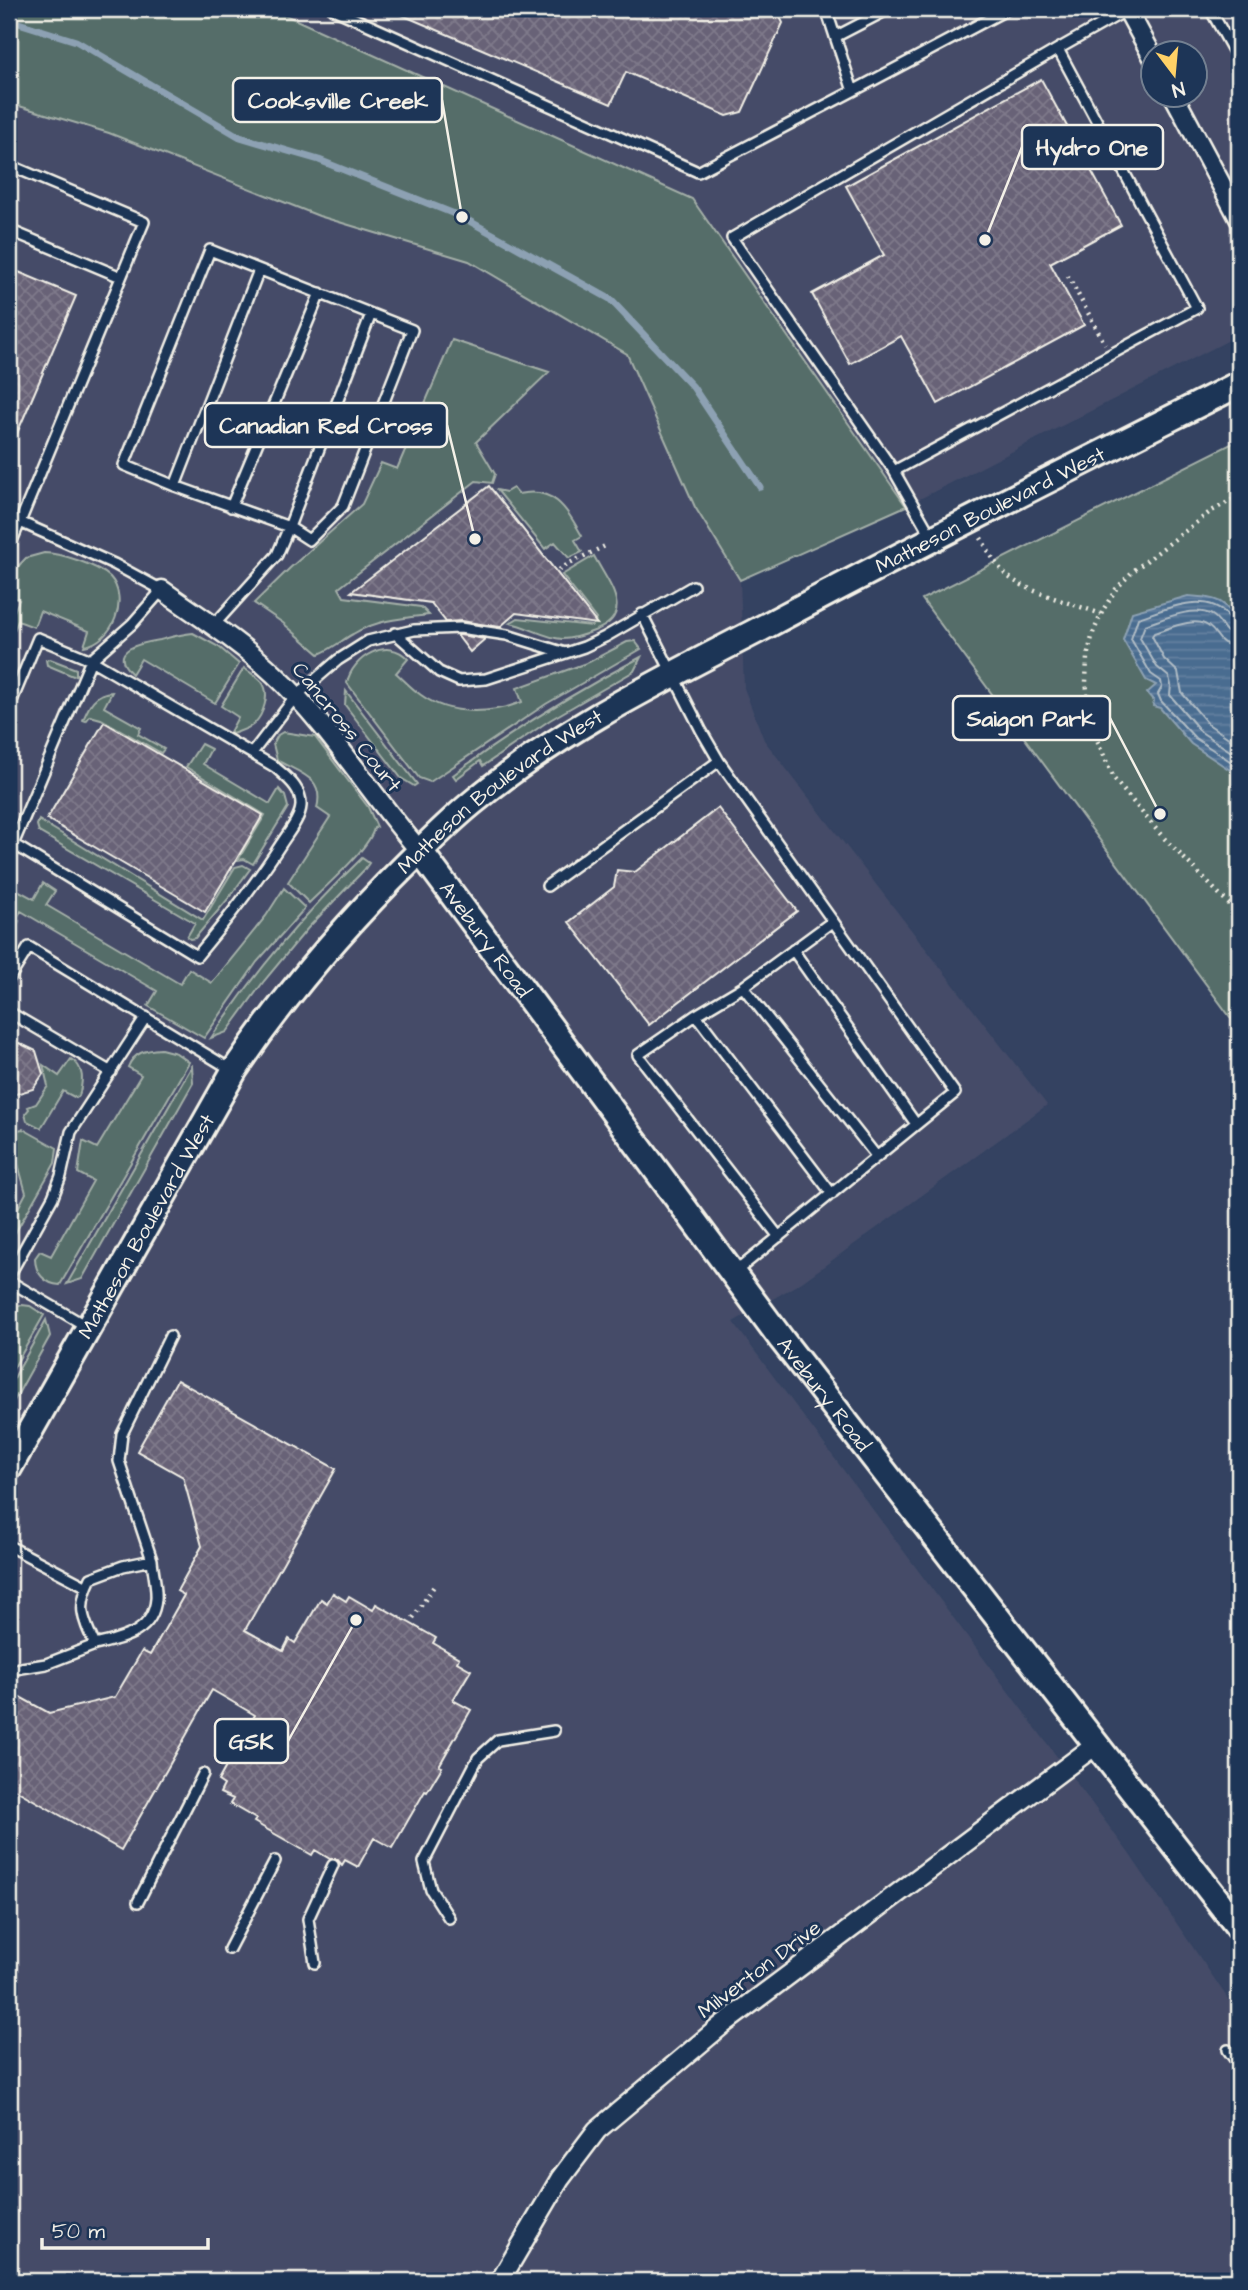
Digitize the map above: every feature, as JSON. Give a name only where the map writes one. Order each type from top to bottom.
[{"type":"street","points":[[1127,9],[1142,38]]},
{"type":"street","points":[[1180,108],[1239,218]]},
{"type":"street","name":"Matheson Boulevard West","points":[[9,1468],[234,1071],[280,1004],[371,900],[472,803],[588,722],[672,675],[932,538],[1239,384]]},
{"type":"street","name":"Cancross Court","points":[[162,590],[273,673],[296,696],[420,851]]},
{"type":"street","name":"Avebury Road","points":[[420,851],[733,1274],[1239,1928]]},
{"type":"street","name":"Milverton Drive","points":[[500,2281],[560,2179],[597,2130],[677,2060],[722,2025],[1097,1744]]},
{"type":"lane","points":[[332,9],[698,172],[1008,9]]},
{"type":"lane","points":[[826,9],[853,91]]},
{"type":"lane","points":[[835,37],[889,9]]},
{"type":"lane","points":[[932,538],[894,471],[732,238],[1127,9]]},
{"type":"lane","points":[[1210,9],[1239,61]]},
{"type":"lane","points":[[894,471],[1197,308],[1058,50]]},
{"type":"lane","points":[[9,165],[144,222],[9,548]]},
{"type":"lane","points":[[9,230],[121,277]]},
{"type":"lane","points":[[209,250],[320,293],[412,330],[343,506],[309,540],[289,527],[124,465],[209,250]]},
{"type":"lane","points":[[175,486],[259,270]]},
{"type":"lane","points":[[231,507],[320,293]]},
{"type":"lane","points":[[213,626],[276,555],[371,314]]},
{"type":"lane","points":[[9,708],[38,638],[91,660],[275,767],[295,785],[301,805],[296,820],[261,875],[197,956],[11,849],[91,660],[132,624],[162,590],[114,564],[20,522]]},
{"type":"lane","points":[[395,633],[439,672],[459,681],[486,679],[525,668],[605,637],[692,586]]},
{"type":"lane","points":[[642,614],[719,761],[955,1093],[733,1274]]},
{"type":"lane","points":[[252,753],[296,696],[338,660],[368,641],[395,633],[460,628],[506,635],[565,653]]},
{"type":"lane","points":[[547,886],[719,761]]},
{"type":"lane","points":[[779,1237],[638,1055],[743,987],[833,921]]},
{"type":"lane","points":[[9,979],[29,947],[234,1071]]},
{"type":"lane","points":[[793,950],[916,1125]]},
{"type":"lane","points":[[743,987],[877,1157]]},
{"type":"lane","points":[[9,1012],[111,1072]]},
{"type":"lane","points":[[696,1015],[832,1194]]},
{"type":"lane","points":[[9,1276],[52,1197],[61,1176],[71,1132],[146,1017]]},
{"type":"lane","points":[[9,1282],[87,1327]]},
{"type":"lane","points":[[9,1670],[46,1664],[95,1645],[129,1637],[149,1623],[156,1598],[152,1559],[119,1461],[122,1434],[170,1336]]},
{"type":"lane","points":[[9,1546],[87,1587]]},
{"type":"lane","points":[[95,1645],[83,1620],[82,1597],[92,1578],[152,1559]]},
{"type":"lane","points":[[449,1918],[431,1890],[424,1862],[478,1758],[498,1740],[554,1731]]},
{"type":"lane","points":[[138,1902],[203,1774]]},
{"type":"lane","points":[[229,1949],[275,1861]]},
{"type":"lane","points":[[315,1963],[308,1919],[333,1865]]},
{"type":"lane","points":[[1228,2050],[1239,2065]]},
{"type":"path","points":[[1068,276],[1110,354]]},
{"type":"path","points":[[1239,496],[1210,512],[1133,571],[1116,589],[1093,633],[1087,657],[1086,681],[1092,728],[1114,779],[1162,835],[1239,914]]},
{"type":"path","points":[[971,518],[1004,574],[1020,585],[1101,614]]},
{"type":"path","points":[[559,570],[605,546]]},
{"type":"path","points":[[413,1618],[436,1583]]},
{"type":"shaded area","points":[[272,9],[1239,9],[1239,335],[906,506],[692,199]]},
{"type":"shaded area","points":[[9,103],[109,133],[319,216],[469,261],[627,354],[695,507],[740,580],[744,688],[764,740],[1047,1105],[802,1282],[733,1322],[1128,1852],[1239,2015],[1239,2281],[9,2281]]},
{"type":"green space","points":[[9,9],[272,9],[692,199],[906,506],[740,580],[695,507],[627,354],[469,261],[319,216],[109,133],[9,103]]},
{"type":"green space","points":[[452,340],[549,372],[476,442],[495,474],[492,483],[476,481],[339,588],[344,597],[421,607],[429,615],[390,620],[371,626],[319,654],[283,623],[254,603],[362,504],[381,463],[397,469]]},
{"type":"green space","points":[[1239,440],[1239,1029],[922,599]]},
{"type":"green space","points":[[513,488],[518,494],[541,493],[558,502],[582,536],[575,540],[582,552],[569,558],[555,542],[545,549],[497,490],[506,492]]},
{"type":"green space","points":[[44,553],[88,564],[110,577],[116,586],[118,607],[115,618],[103,637],[94,643],[84,646],[89,631],[40,611],[34,627],[18,621],[9,642],[9,623],[19,600],[9,596],[9,576],[26,558]]},
{"type":"green space","points":[[594,556],[611,587],[617,607],[607,624],[582,635],[562,639],[510,623],[518,618],[592,626],[596,619],[562,575]]},
{"type":"green space","points":[[193,633],[219,647],[239,664],[215,703],[141,659],[132,674],[125,665],[124,653],[136,645]]},
{"type":"green space","points":[[635,641],[641,649],[546,704],[430,782],[419,778],[347,683],[350,674],[363,658],[381,650],[391,649],[408,659],[396,673],[418,693],[445,707],[484,711],[522,702],[517,688],[589,662],[627,642]]},
{"type":"green space","points":[[641,657],[634,671],[550,720],[483,766],[480,761],[456,779],[453,775],[545,712]]},
{"type":"green space","points":[[50,659],[76,669],[76,675],[47,665],[46,660]]},
{"type":"green space","points":[[244,668],[256,676],[265,687],[265,704],[254,724],[232,734],[230,732],[238,717],[221,706]]},
{"type":"green space","points":[[346,691],[417,784],[414,786],[401,778],[345,705]]},
{"type":"green space","points":[[112,692],[104,707],[141,728],[138,734],[164,749],[161,753],[101,719],[90,716],[86,721],[83,720],[96,698]]},
{"type":"green space","points":[[283,732],[315,737],[368,807],[377,827],[356,856],[309,903],[288,882],[330,817],[317,808],[317,789],[314,783],[277,760],[273,744]]},
{"type":"green space","points":[[201,744],[211,749],[203,764],[270,804],[279,789],[285,796],[288,807],[253,864],[244,859],[238,860],[265,815],[186,767]]},
{"type":"green space","points":[[39,820],[203,920],[235,867],[243,865],[250,869],[195,938],[190,939],[187,937],[195,923],[39,832]]},
{"type":"green space","points":[[362,858],[369,863],[364,870],[308,928],[264,981],[227,1032],[211,1038],[282,944]]},
{"type":"green space","points":[[43,883],[55,891],[46,905],[180,984],[189,969],[212,983],[266,916],[284,888],[305,908],[257,962],[204,1038],[148,1006],[157,991],[21,911],[16,919],[19,921],[9,947],[11,889],[14,888],[34,899]]},
{"type":"green space","points":[[161,1049],[176,1053],[189,1062],[60,1285],[45,1280],[39,1273],[35,1258],[40,1251],[51,1256],[93,1181],[78,1173],[83,1141],[97,1148],[141,1075],[128,1067],[131,1062],[141,1053]]},
{"type":"green space","points":[[71,1059],[81,1071],[79,1096],[76,1098],[63,1091],[41,1128],[27,1121],[25,1114],[28,1107],[36,1104],[48,1086],[43,1065],[59,1076]]},
{"type":"green space","points":[[192,1066],[193,1083],[82,1279],[67,1284]]},
{"type":"green space","points":[[23,1129],[57,1148],[55,1163],[9,1244],[9,1215],[16,1212],[26,1193],[10,1135]]},
{"type":"green space","points":[[22,1305],[30,1306],[44,1315],[9,1376],[9,1309]]},
{"type":"green space","points":[[46,1320],[50,1336],[9,1410],[9,1387]]},
{"type":"water","points":[[1188,596],[1214,599],[1225,605],[1239,627],[1239,776],[1191,744],[1160,708],[1153,706],[1154,701],[1147,693],[1156,685],[1146,680],[1123,640],[1132,612]]},
{"type":"building","points":[[388,9],[776,9],[783,23],[742,112],[727,116],[626,72],[611,104]]},
{"type":"building","points":[[1041,79],[1121,225],[1050,263],[1084,325],[938,404],[901,336],[850,364],[812,294],[884,255],[846,186]]},
{"type":"building","points":[[9,268],[76,296],[9,452]]},
{"type":"building","points":[[489,486],[597,624],[516,613],[500,627],[461,621],[446,622],[431,603],[351,592]]},
{"type":"building","points":[[457,635],[460,635],[485,639],[470,652]]},
{"type":"building","points":[[104,722],[263,815],[205,912],[47,819]]},
{"type":"building","points":[[718,808],[797,911],[649,1025],[569,922],[614,887],[617,870],[635,872]]},
{"type":"building","points":[[19,1043],[36,1051],[43,1074],[33,1089],[9,1096],[9,1045]]},
{"type":"building","points":[[177,1380],[336,1469],[245,1630],[283,1651],[289,1639],[295,1643],[321,1599],[327,1603],[333,1593],[346,1601],[349,1596],[373,1610],[376,1604],[436,1638],[433,1643],[459,1658],[457,1662],[471,1670],[453,1700],[471,1710],[439,1766],[442,1767],[392,1848],[374,1838],[358,1867],[345,1860],[342,1865],[337,1859],[330,1859],[315,1850],[312,1855],[254,1822],[256,1819],[230,1804],[233,1799],[220,1793],[224,1785],[218,1781],[255,1715],[212,1690],[121,1850],[9,1786],[9,1691],[49,1713],[115,1697],[142,1651],[150,1655],[184,1595],[177,1591],[202,1546],[183,1477],[137,1451]]},
{"type":"waterway","points":[[9,20],[76,41],[240,137],[319,160],[462,217],[610,299],[693,387],[760,487]]},
{"type":"place","name":"Cooksville Creek","points":[[462,217]]},
{"type":"place","name":"Hydro One","points":[[985,240]]},
{"type":"place","name":"Canadian Red Cross","points":[[475,539]]},
{"type":"place","name":"Saigon Park","points":[[1160,814]]},
{"type":"place","name":"GSK","points":[[356,1620]]}]
